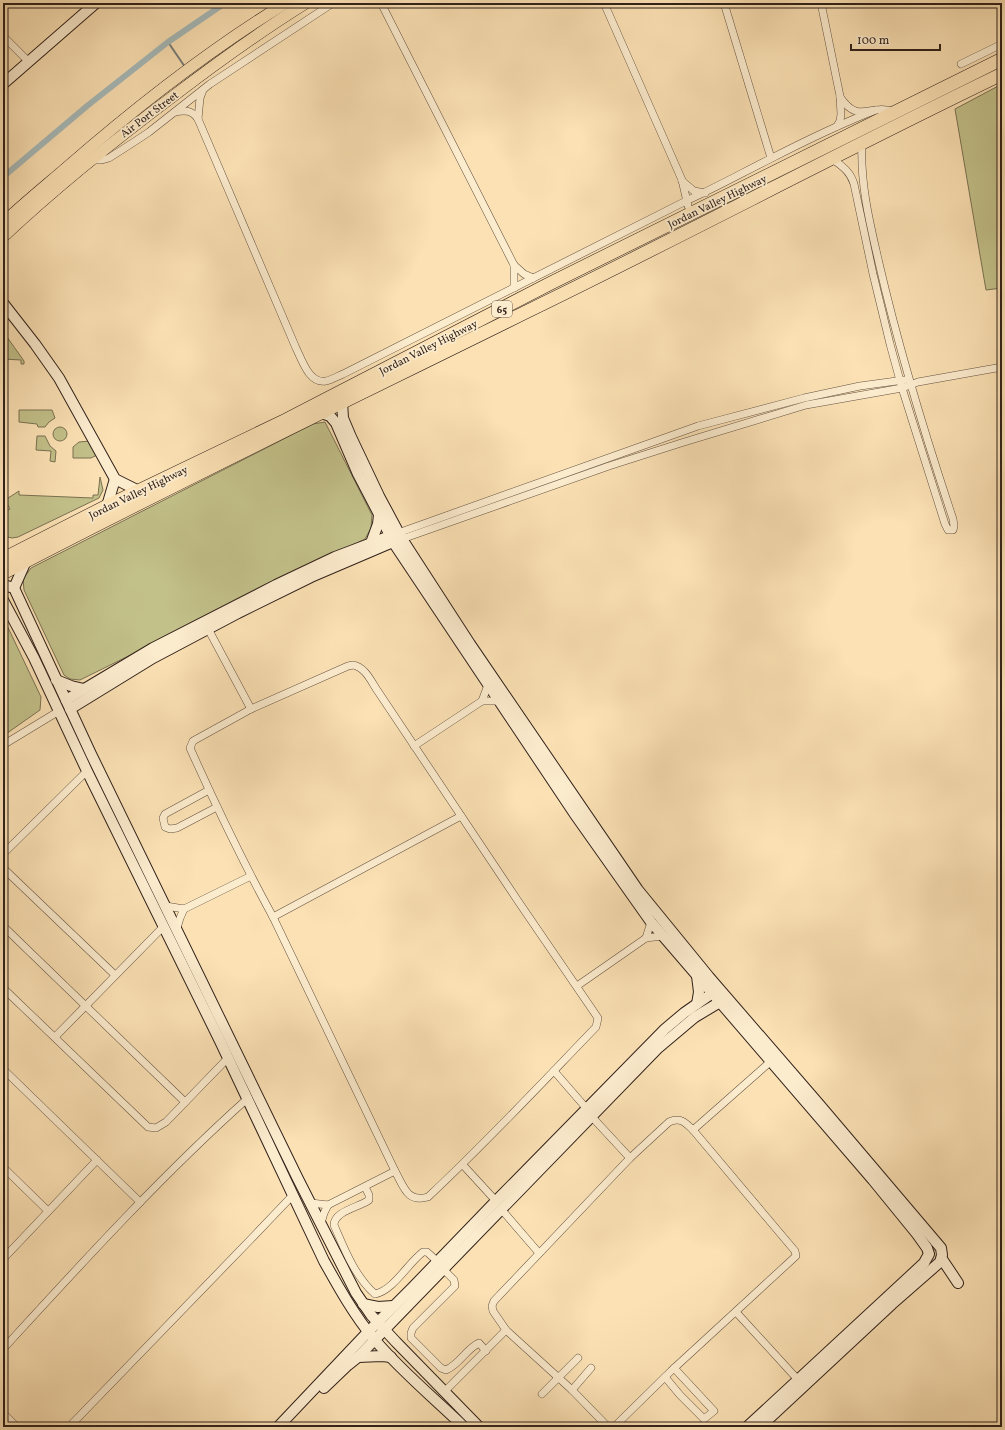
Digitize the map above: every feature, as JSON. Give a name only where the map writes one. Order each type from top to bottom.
[{"type":"highway","name":"Jordan Valley Highway","points":[[3,559],[139,491],[288,423],[320,413],[532,309],[831,158],[862,144],[898,118],[1002,59]]},
{"type":"highway","name":"Jordan Valley Highway","points":[[3,573],[613,253],[691,214],[898,118],[1002,74]]},
{"type":"main road","name":"Air Port Street","points":[[3,223],[32,196],[151,96],[220,45],[289,7],[306,3]]},
{"type":"main road","name":"Air Port Street","points":[[3,237],[90,160],[141,119],[230,54],[289,7]]},
{"type":"street","points":[[3,84],[96,3]]},
{"type":"street","points":[[90,160],[102,160],[113,156],[149,132],[203,90],[333,3]]},
{"type":"street","points":[[381,3],[514,265],[524,274],[533,278]]},
{"type":"street","points":[[604,3],[682,180],[686,201],[691,214]]},
{"type":"street","points":[[724,3],[771,158]]},
{"type":"street","points":[[821,3],[840,96],[841,118],[837,126]]},
{"type":"street","points":[[289,7],[300,24]]},
{"type":"street","points":[[3,36],[29,62]]},
{"type":"street","points":[[961,64],[1002,44]]},
{"type":"street","points":[[198,119],[200,98],[203,90]]},
{"type":"street","points":[[840,96],[846,105],[852,110],[862,112],[885,109],[898,118]]},
{"type":"street","points":[[174,112],[184,110],[189,111],[195,114],[198,119],[296,348],[310,374],[317,380],[326,381],[343,374],[686,201],[705,193],[771,158],[837,126],[876,110]]},
{"type":"street","points":[[831,158],[844,167],[852,177],[882,311],[902,388],[945,524],[948,530],[953,530],[953,519],[894,323],[872,234],[861,168],[862,144]]},
{"type":"street","points":[[682,180],[694,191],[705,193]]},
{"type":"street","points":[[607,241],[613,253]]},
{"type":"street","points":[[514,265],[514,288]]},
{"type":"street","points":[[3,303],[59,378],[115,479],[139,491]]},
{"type":"street","points":[[68,704],[84,689],[153,648],[311,577],[375,545],[698,426],[804,398],[860,386],[901,380],[912,382],[1002,367]]},
{"type":"street","points":[[396,537],[681,443],[806,406],[902,388],[912,382]]},
{"type":"street","points":[[342,402],[342,413],[348,432],[379,496],[396,537],[401,555],[574,814],[651,922],[697,976],[716,992]]},
{"type":"street","points":[[320,413],[330,416],[336,423],[361,480],[379,515],[396,537],[470,644],[634,884],[716,992],[934,1239],[941,1248],[942,1255],[958,1283]]},
{"type":"street","points":[[107,506],[115,479]]},
{"type":"street","points":[[375,545],[379,515]]},
{"type":"street","points":[[375,545],[401,555]]},
{"type":"street","points":[[26,561],[14,588],[78,726],[285,1153],[312,1203],[347,1278],[363,1304],[381,1326],[444,1392],[480,1427]]},
{"type":"street","points":[[3,587],[7,586],[14,588]]},
{"type":"street","points":[[3,600],[34,658],[87,771],[204,1009],[331,1274],[347,1302],[371,1336],[464,1427]]},
{"type":"street","points":[[68,704],[84,700],[206,625]]},
{"type":"street","points":[[206,625],[251,709]]},
{"type":"street","points":[[348,666],[358,666],[363,669],[414,746],[530,919],[597,1015],[598,1023],[596,1027],[554,1071],[463,1164],[428,1197],[418,1199],[409,1195],[395,1171],[273,917],[217,807],[190,748],[191,743],[251,709],[348,666]]},
{"type":"street","points":[[56,680],[84,689]]},
{"type":"street","points":[[482,702],[488,685]]},
{"type":"street","points":[[78,726],[84,700]]},
{"type":"street","points":[[414,746],[482,702],[499,701]]},
{"type":"street","points":[[3,745],[59,711]]},
{"type":"street","points":[[3,854],[87,771]]},
{"type":"street","points":[[209,790],[164,815],[163,822],[165,827],[170,829],[177,828],[217,807]]},
{"type":"street","points":[[273,917],[461,816]]},
{"type":"street","points":[[3,868],[115,975]]},
{"type":"street","points":[[166,906],[184,909],[251,876]]},
{"type":"street","points":[[177,928],[184,909]]},
{"type":"street","points":[[646,938],[651,922]]},
{"type":"street","points":[[3,926],[185,1102]]},
{"type":"street","points":[[55,1037],[163,927]]},
{"type":"street","points":[[577,986],[646,938],[662,936]]},
{"type":"street","points":[[697,976],[699,992],[697,1004]]},
{"type":"street","points":[[3,988],[148,1127],[156,1128],[160,1126],[227,1059]]},
{"type":"street","points":[[590,1113],[665,1029],[697,1004],[716,992]]},
{"type":"street","points":[[381,1326],[395,1318],[441,1266],[499,1205],[657,1048],[695,1017],[723,1000]]},
{"type":"street","points":[[723,1000],[729,1013],[873,1180],[920,1238],[929,1254],[921,1266],[801,1383],[760,1427]]},
{"type":"street","points":[[204,1009],[212,1001]]},
{"type":"street","points":[[706,1010],[729,1013]]},
{"type":"street","points":[[693,1130],[770,1062]]},
{"type":"street","points":[[3,1069],[140,1202]]},
{"type":"street","points":[[554,1071],[630,1158]]},
{"type":"street","points":[[3,1349],[140,1202],[212,1130],[247,1099]]},
{"type":"street","points":[[608,1427],[572,1390],[506,1330],[493,1311],[492,1306],[494,1300],[630,1158],[668,1122],[680,1120],[685,1122],[693,1130],[796,1253],[796,1256],[664,1377],[614,1427]]},
{"type":"street","points":[[3,1259],[97,1160]]},
{"type":"street","points":[[463,1164],[539,1254]]},
{"type":"street","points":[[3,1167],[48,1211]]},
{"type":"street","points":[[312,1203],[328,1205],[395,1171]]},
{"type":"street","points":[[365,1187],[369,1195],[369,1200],[338,1215],[334,1221],[334,1224],[353,1265],[369,1289],[375,1294],[381,1293],[423,1252],[427,1252],[456,1282],[455,1286],[413,1328],[411,1338],[441,1368],[446,1370],[454,1366],[472,1346],[479,1343],[486,1351]]},
{"type":"street","points":[[69,1427],[293,1195]]},
{"type":"street","points":[[321,1223],[328,1205]]},
{"type":"street","points":[[929,1254],[942,1255]]},
{"type":"street","points":[[747,1427],[801,1383],[940,1262],[942,1255]]},
{"type":"street","points":[[284,1425],[381,1326],[393,1306],[441,1266]]},
{"type":"street","points":[[363,1304],[378,1307],[393,1306]]},
{"type":"street","points":[[736,1312],[801,1383]]},
{"type":"street","points":[[395,1318],[394,1330],[396,1342]]},
{"type":"street","points":[[444,1392],[506,1330]]},
{"type":"street","points":[[284,1425],[358,1357],[371,1336]]},
{"type":"street","points":[[358,1357],[391,1357]]},
{"type":"street","points":[[542,1394],[578,1358]]},
{"type":"street","points":[[572,1390],[591,1368]]},
{"type":"street","points":[[664,1377],[704,1419],[714,1411],[674,1368]]},
{"type":"street","points":[[3,1413],[17,1427]]},
{"type":"street","points":[[597,1427],[602,1421]]},
{"type":"shaded area","points":[[1002,84],[1002,288],[986,290],[955,109]]},
{"type":"shaded area","points":[[3,334],[7,337],[24,361],[24,364],[21,364],[21,360],[3,359]]},
{"type":"shaded area","points":[[19,410],[52,410],[55,418],[45,427],[38,427],[37,424],[19,422]]},
{"type":"shaded area","points":[[325,422],[372,515],[371,528],[365,539],[80,680],[70,679],[64,675],[24,590],[23,579],[31,568],[313,424]]},
{"type":"shaded area","points":[[57,427],[63,427],[67,431],[67,437],[63,441],[57,441],[53,437],[53,431]]},
{"type":"shaded area","points":[[37,436],[45,436],[50,446],[56,451],[55,462],[50,461],[51,451],[36,450]]},
{"type":"shaded area","points":[[90,441],[97,455],[91,458],[73,458],[73,447],[79,442]]},
{"type":"shaded area","points":[[100,477],[103,490],[99,498],[18,537],[12,538],[3,536],[3,512],[10,509],[5,500],[19,491],[19,495],[93,498],[93,495],[98,495]]},
{"type":"shaded area","points":[[3,617],[41,697],[40,710],[3,736]]},
{"type":"waterway","points":[[3,177],[87,106],[168,42],[225,3]]},
{"type":"waterway","points":[[168,42],[185,67]]}]
